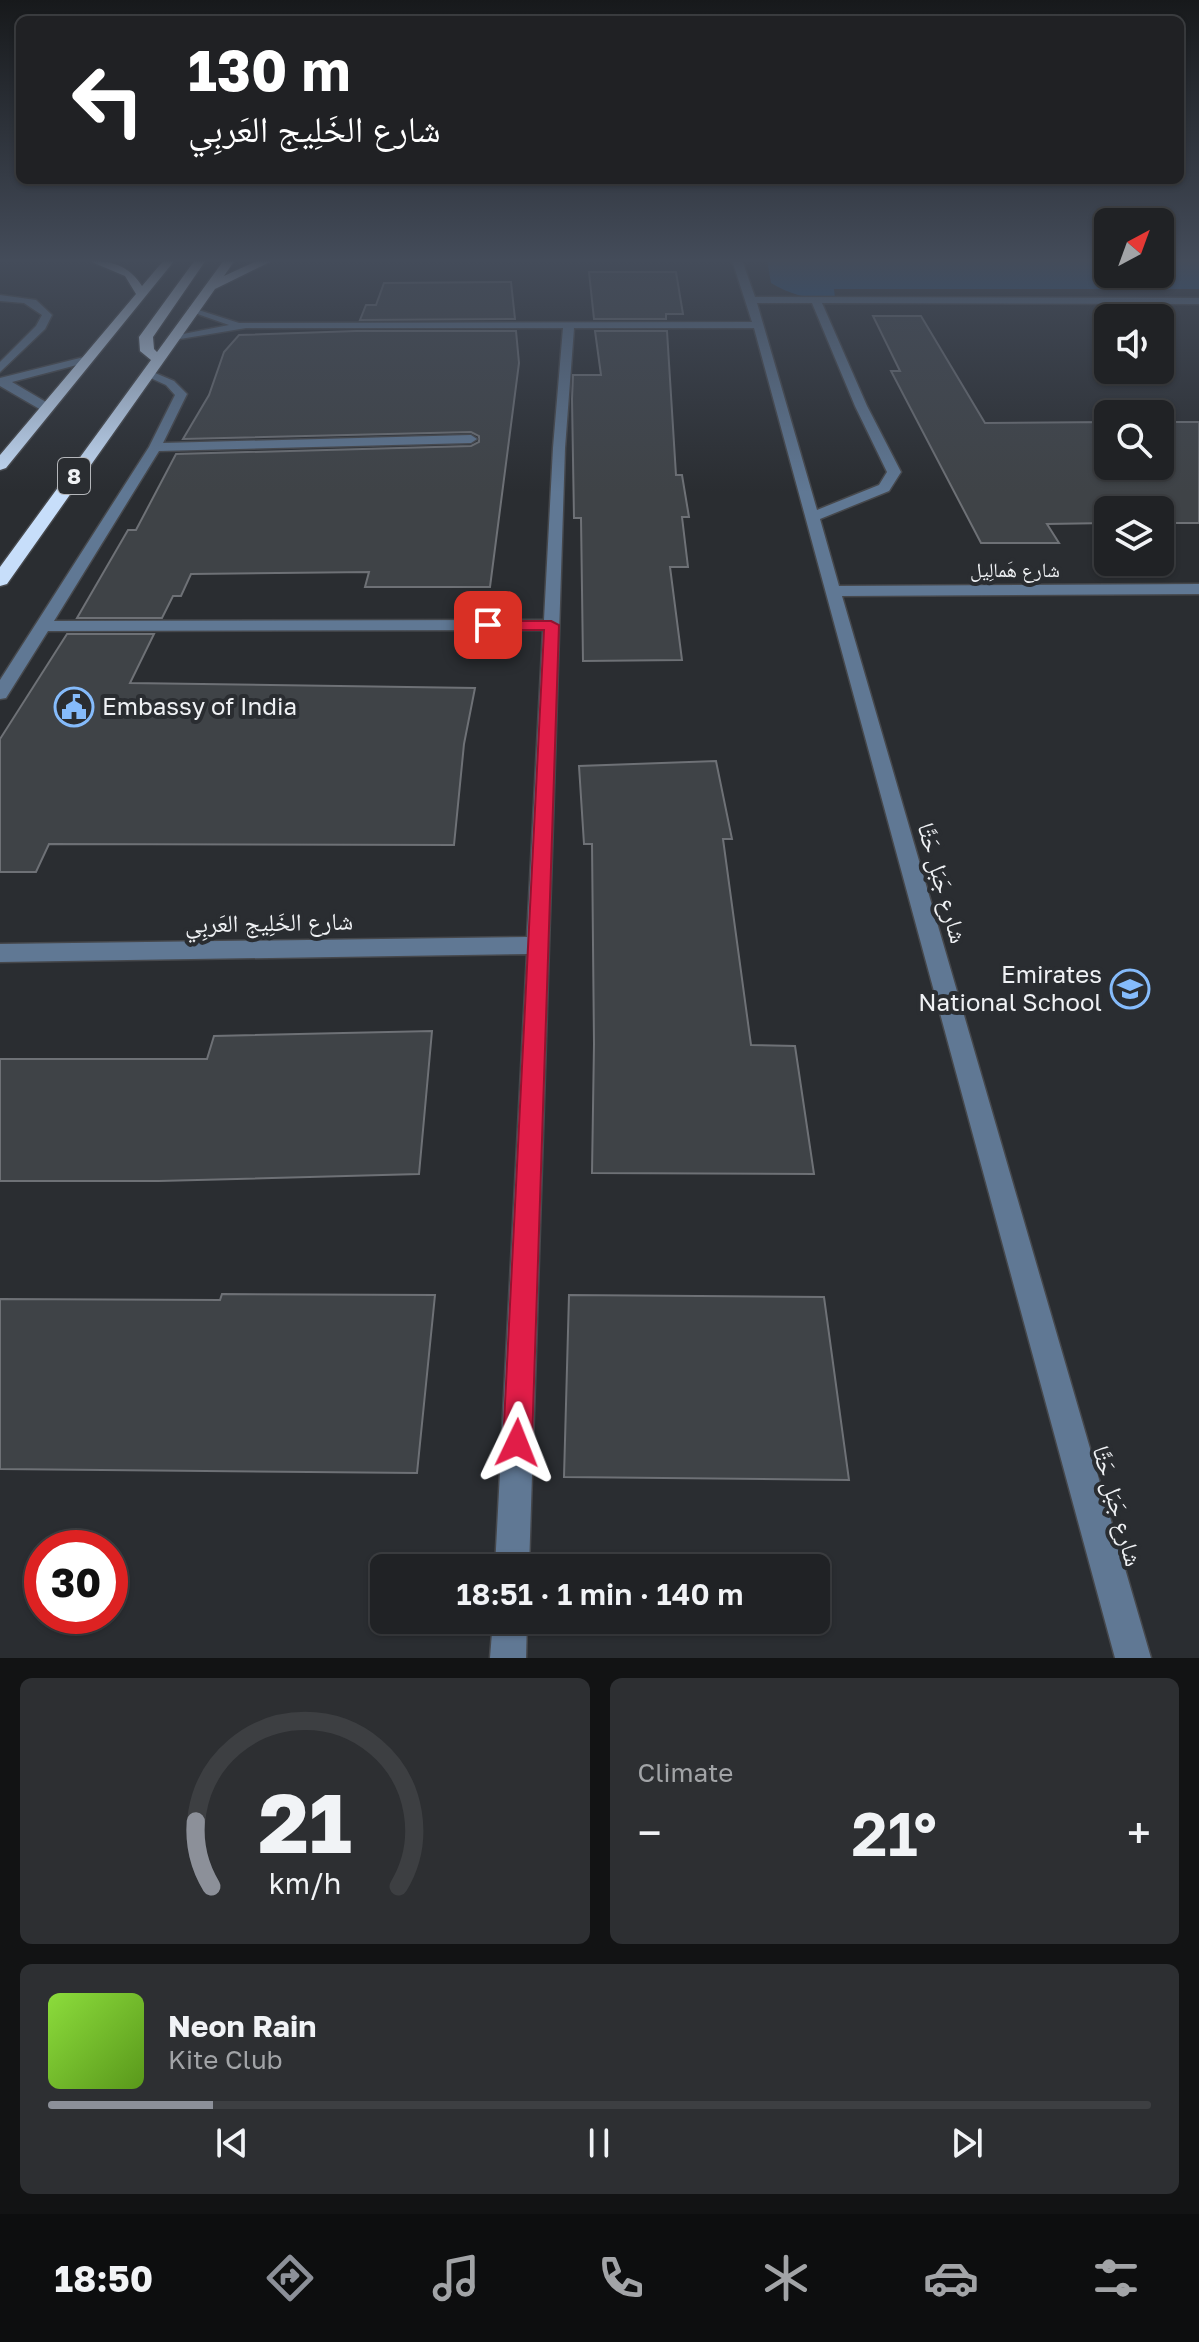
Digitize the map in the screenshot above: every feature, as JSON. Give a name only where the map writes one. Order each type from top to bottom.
[{"type":"highway","points":[[0,465],[106,337]]},
{"type":"highway","points":[[146,337],[153,366]]},
{"type":"highway","name":"8","points":[[0,580],[172,339]]},
{"type":"street","points":[[1,377],[33,337]]},
{"type":"street","points":[[172,339],[181,337]]},
{"type":"street","points":[[513,1554],[559,448],[568,337]]},
{"type":"street","name":"شارع جَبَل حَتَّا","points":[[760,337],[1133,1658]]},
{"type":"street","points":[[811,517],[884,488],[894,472],[832,337]]},
{"type":"street","points":[[1,377],[88,359]]},
{"type":"street","points":[[0,694],[155,447],[181,394],[153,366]]},
{"type":"street","points":[[1,377],[47,408]]},
{"type":"street","points":[[155,447],[471,439]]},
{"type":"street","name":"شارع هَمالِيل","points":[[832,591],[1199,589]]},
{"type":"street","points":[[44,626],[551,625]]},
{"type":"street","name":"شارع الخَلِيج العَربِي","points":[[0,953],[538,945]]},
{"type":"street","points":[[508,1658],[509,1634]]},
{"type":"building","points":[[237,337],[517,337],[519,363],[490,587],[365,587],[369,572],[191,574],[181,596],[173,596],[162,618],[77,618],[128,530],[136,530],[176,454],[471,446],[479,442],[479,436],[471,432],[183,439],[209,395],[224,352]]},
{"type":"building","points":[[596,337],[667,337],[676,475],[682,475],[689,517],[682,517],[688,567],[670,567],[682,660],[583,661],[581,518],[574,518],[573,375],[601,375]]},
{"type":"building","points":[[883,337],[934,337],[985,423],[1094,422],[1094,480],[1174,480],[1174,422],[1199,422],[1199,523],[1174,523],[1174,496],[1094,496],[1094,523],[1047,524],[1059,543],[981,543],[891,371],[900,371]]},
{"type":"building","points":[[67,634],[154,634],[130,683],[475,688],[464,744],[454,845],[49,844],[36,872],[0,872],[0,739]]},
{"type":"building","points":[[716,761],[732,839],[723,839],[751,1045],[795,1046],[814,1174],[592,1173],[592,844],[584,844],[579,766]]},
{"type":"building","points":[[432,1031],[419,1174],[159,1181],[0,1181],[0,1059],[207,1059],[214,1036]]},
{"type":"building","points":[[222,1294],[435,1295],[417,1473],[0,1469],[0,1299],[220,1300]]},
{"type":"building","points":[[569,1295],[824,1297],[849,1480],[564,1477]]},
{"type":"place","name":"Embassy of India","points":[[74,707]]},
{"type":"place","name":"Emirates National School","points":[[1130,989]]},
{"type":"route","points":[[488,625],[551,625],[517,1443]]}]
